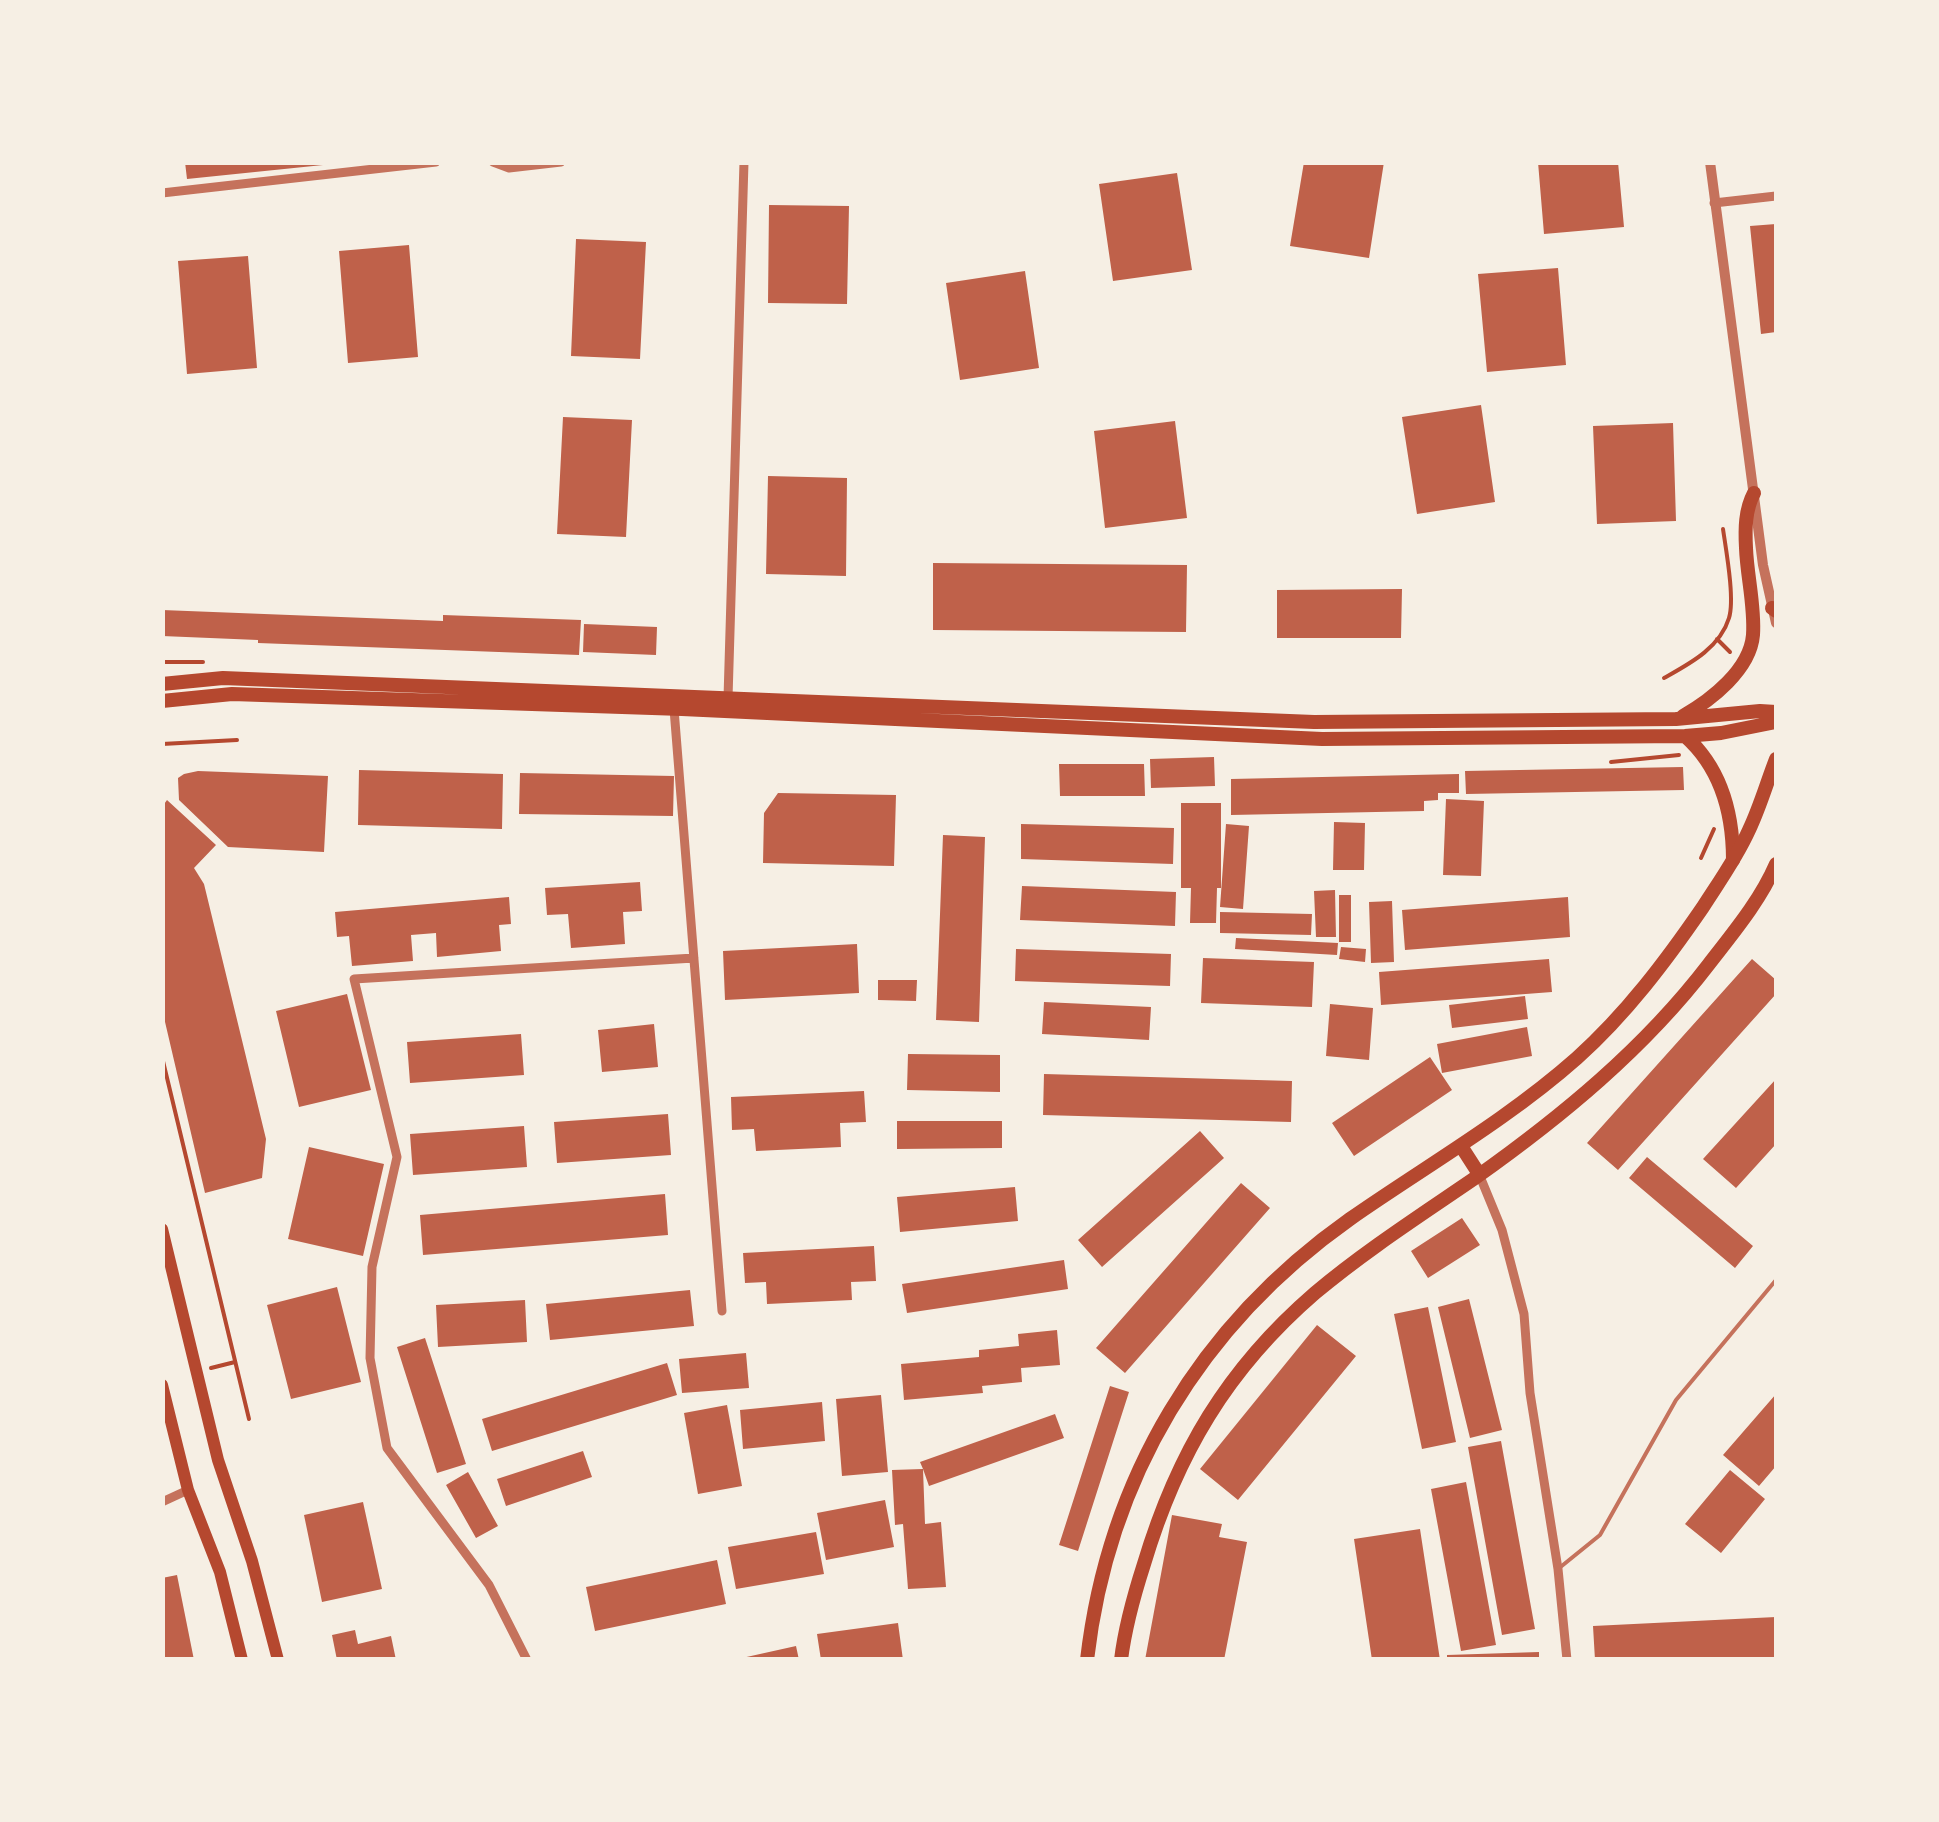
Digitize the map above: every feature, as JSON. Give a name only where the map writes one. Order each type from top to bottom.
[{"type":"main road","points":[[1676,719],[1704,703],[1725,684],[1751,645],[1753,621],[1745,532],[1754,493]]},
{"type":"main road","points":[[162,684],[223,678],[1314,722],[1676,719],[1760,710],[1776,712]]},
{"type":"main road","points":[[162,702],[232,694],[674,709],[1322,739],[1685,736],[1776,722]]},
{"type":"main road","points":[[1685,736],[1706,758],[1721,787],[1731,821],[1733,860]]},
{"type":"main road","points":[[1087,1660],[1105,1563],[1129,1492],[1154,1437],[1200,1365],[1240,1314],[1307,1252],[1549,1082],[1634,1000],[1733,860],[1749,831],[1776,759]]},
{"type":"main road","points":[[1742,921],[1776,864]]},
{"type":"main road","points":[[1121,1660],[1129,1615],[1170,1487],[1191,1444],[1238,1373],[1324,1286],[1584,1095],[1644,1040],[1688,991],[1776,881]]},
{"type":"main road","points":[[1461,1146],[1479,1174]]},
{"type":"main road","points":[[162,1229],[218,1460],[252,1562],[278,1660]]},
{"type":"main road","points":[[162,1385],[188,1490],[220,1572],[242,1660]]},
{"type":"street","points":[[162,193],[436,162]]},
{"type":"street","points":[[493,162],[510,168],[560,162]]},
{"type":"street","points":[[728,698],[744,162]]},
{"type":"street","points":[[1710,162],[1763,564],[1775,614]]},
{"type":"street","points":[[1714,203],[1776,196]]},
{"type":"street","points":[[674,709],[722,1310]]},
{"type":"street","points":[[526,1660],[489,1584],[388,1448],[370,1358],[372,1267],[397,1157],[354,979],[694,958]]},
{"type":"street","points":[[1479,1174],[1502,1230],[1524,1314],[1530,1393],[1558,1569],[1567,1660]]},
{"type":"street","points":[[162,1502],[188,1490]]},
{"type":"lane","points":[[1558,1569],[1600,1535],[1676,1400],[1776,1280]]},
{"type":"path","points":[[1664,678],[1696,660],[1717,640],[1730,617],[1724,529]]},
{"type":"path","points":[[1717,640],[1730,652]]},
{"type":"path","points":[[162,662],[215,662]]},
{"type":"path","points":[[162,744],[237,740]]},
{"type":"path","points":[[1610,762],[1679,755]]},
{"type":"path","points":[[162,1057],[249,1419]]},
{"type":"building","points":[[185,162],[323,162],[323,165],[187,179]]},
{"type":"building","points":[[1304,162],[1384,162],[1369,258],[1290,246]]},
{"type":"building","points":[[1538,162],[1618,162],[1624,227],[1544,234]]},
{"type":"building","points":[[1177,173],[1192,270],[1113,281],[1099,184]]},
{"type":"building","points":[[769,205],[849,206],[847,304],[768,303]]},
{"type":"building","points":[[1776,224],[1776,332],[1761,334],[1750,226]]},
{"type":"building","points":[[576,239],[646,242],[640,359],[571,356]]},
{"type":"building","points":[[409,245],[418,357],[348,363],[339,251]]},
{"type":"building","points":[[248,256],[257,368],[187,374],[178,261]]},
{"type":"building","points":[[1558,268],[1566,365],[1487,372],[1478,274]]},
{"type":"building","points":[[1025,271],[1039,368],[960,380],[946,283]]},
{"type":"building","points":[[1481,405],[1495,502],[1417,514],[1402,417]]},
{"type":"building","points":[[563,417],[632,420],[626,537],[557,534]]},
{"type":"building","points":[[1175,421],[1187,518],[1105,528],[1094,431]]},
{"type":"building","points":[[1673,423],[1676,521],[1597,524],[1593,426]]},
{"type":"building","points":[[768,476],[847,478],[846,576],[766,574]]},
{"type":"building","points":[[933,563],[1187,565],[1186,632],[933,630]]},
{"type":"building","points":[[1402,589],[1401,638],[1277,638],[1277,590]]},
{"type":"building","points":[[162,610],[443,621],[443,615],[581,620],[579,655],[162,636]]},
{"type":"building","points":[[584,624],[657,627],[656,655],[583,652]]},
{"type":"building","points":[[1214,757],[1215,786],[1151,788],[1150,759]]},
{"type":"building","points":[[1059,764],[1144,764],[1145,796],[1060,796]]},
{"type":"building","points":[[1683,767],[1684,790],[1466,794],[1465,771]]},
{"type":"building","points":[[359,770],[503,774],[502,829],[358,825]]},
{"type":"building","points":[[198,771],[328,776],[324,852],[228,847],[179,800],[178,778]]},
{"type":"building","points":[[520,773],[674,776],[673,816],[519,814]]},
{"type":"building","points":[[1459,774],[1459,793],[1438,793],[1438,800],[1424,801],[1424,811],[1231,815],[1231,779]]},
{"type":"building","points":[[778,793],[896,795],[894,866],[763,863],[764,813]]},
{"type":"building","points":[[1446,799],[1484,801],[1481,876],[1443,875]]},
{"type":"building","points":[[167,800],[216,845],[194,868],[204,884],[266,1139],[262,1178],[205,1193],[162,1009],[162,807]]},
{"type":"building","points":[[1181,803],[1221,803],[1221,888],[1217,888],[1216,923],[1190,923],[1191,888],[1181,888]]},
{"type":"building","points":[[1334,822],[1365,823],[1364,870],[1333,870]]},
{"type":"building","points":[[1021,824],[1174,828],[1173,864],[1021,859]]},
{"type":"building","points":[[1226,824],[1249,826],[1243,909],[1220,907]]},
{"type":"building","points":[[943,835],[985,837],[979,1022],[936,1020]]},
{"type":"building","points":[[640,882],[642,911],[623,912],[625,944],[571,948],[568,914],[547,915],[545,888]]},
{"type":"building","points":[[1022,886],[1176,892],[1175,926],[1020,920]]},
{"type":"building","points":[[1335,890],[1336,937],[1316,937],[1314,891]]},
{"type":"building","points":[[1339,895],[1351,895],[1351,942],[1339,942]]},
{"type":"building","points":[[509,897],[511,924],[499,925],[501,951],[437,957],[436,933],[411,935],[413,961],[352,966],[349,936],[337,937],[335,912]]},
{"type":"building","points":[[1568,897],[1570,937],[1405,950],[1402,910]]},
{"type":"building","points":[[1392,901],[1394,962],[1371,963],[1369,902]]},
{"type":"building","points":[[1220,912],[1312,914],[1311,935],[1220,933]]},
{"type":"building","points":[[1236,938],[1338,943],[1337,955],[1235,949]]},
{"type":"building","points":[[857,944],[859,993],[725,1000],[723,951]]},
{"type":"building","points":[[1341,947],[1366,949],[1365,962],[1339,959]]},
{"type":"building","points":[[1016,949],[1171,954],[1170,986],[1015,981]]},
{"type":"building","points":[[1203,958],[1314,962],[1312,1007],[1201,1003]]},
{"type":"building","points":[[1549,959],[1552,992],[1381,1005],[1379,972]]},
{"type":"building","points":[[1752,959],[1776,980],[1776,994],[1618,1170],[1587,1143]]},
{"type":"building","points":[[878,980],[917,980],[916,1001],[878,1000]]},
{"type":"building","points":[[347,994],[371,1090],[299,1107],[276,1011]]},
{"type":"building","points":[[1525,996],[1528,1019],[1452,1028],[1449,1005]]},
{"type":"building","points":[[1044,1002],[1151,1007],[1149,1040],[1042,1034]]},
{"type":"building","points":[[1330,1004],[1373,1008],[1369,1060],[1326,1056]]},
{"type":"building","points":[[654,1024],[658,1067],[602,1072],[598,1030]]},
{"type":"building","points":[[1527,1027],[1532,1056],[1442,1073],[1437,1044]]},
{"type":"building","points":[[521,1034],[524,1075],[410,1083],[407,1042]]},
{"type":"building","points":[[908,1054],[1000,1055],[1000,1092],[907,1090]]},
{"type":"building","points":[[1430,1057],[1452,1090],[1354,1156],[1332,1123]]},
{"type":"building","points":[[1044,1074],[1292,1081],[1291,1122],[1043,1115]]},
{"type":"building","points":[[1776,1079],[1776,1144],[1736,1188],[1703,1159]]},
{"type":"building","points":[[864,1091],[866,1122],[840,1123],[841,1147],[756,1151],[754,1129],[732,1130],[731,1097]]},
{"type":"building","points":[[668,1114],[671,1155],[557,1163],[554,1122]]},
{"type":"building","points":[[897,1121],[1002,1121],[1002,1148],[897,1149]]},
{"type":"building","points":[[524,1126],[527,1167],[413,1175],[410,1134]]},
{"type":"building","points":[[1200,1131],[1224,1158],[1102,1267],[1078,1240]]},
{"type":"building","points":[[309,1147],[384,1164],[363,1256],[288,1239]]},
{"type":"building","points":[[1647,1157],[1753,1246],[1735,1268],[1629,1178]]},
{"type":"building","points":[[1241,1183],[1270,1208],[1125,1373],[1096,1348]]},
{"type":"building","points":[[1015,1187],[1018,1221],[900,1232],[897,1197]]},
{"type":"building","points":[[665,1194],[668,1235],[423,1255],[420,1215]]},
{"type":"building","points":[[1462,1218],[1480,1245],[1428,1278],[1411,1251]]},
{"type":"building","points":[[874,1246],[876,1281],[851,1282],[852,1300],[767,1304],[766,1282],[745,1283],[743,1253]]},
{"type":"building","points":[[1064,1260],[1068,1289],[907,1313],[902,1284]]},
{"type":"building","points":[[337,1287],[361,1382],[291,1399],[267,1305]]},
{"type":"building","points":[[690,1290],[694,1326],[550,1340],[546,1304]]},
{"type":"building","points":[[1469,1299],[1502,1430],[1470,1438],[1438,1307]]},
{"type":"building","points":[[525,1300],[527,1342],[438,1347],[436,1305]]},
{"type":"building","points":[[1428,1307],[1456,1442],[1422,1449],[1394,1314]]},
{"type":"building","points":[[1317,1325],[1356,1356],[1238,1500],[1200,1469]]},
{"type":"building","points":[[1057,1330],[1060,1365],[1021,1368],[1022,1382],[982,1386],[983,1393],[904,1400],[901,1364],[979,1357],[979,1350],[1019,1346],[1018,1334]]},
{"type":"building","points":[[425,1338],[466,1464],[437,1473],[397,1347]]},
{"type":"building","points":[[746,1353],[749,1388],[682,1393],[679,1359]]},
{"type":"building","points":[[667,1363],[677,1395],[492,1451],[482,1419]]},
{"type":"building","points":[[1110,1386],[1129,1392],[1078,1551],[1059,1545]]},
{"type":"building","points":[[1776,1394],[1776,1466],[1759,1486],[1723,1455]]},
{"type":"building","points":[[881,1395],[888,1472],[842,1476],[836,1399]]},
{"type":"building","points":[[822,1402],[825,1441],[743,1449],[740,1410]]},
{"type":"building","points":[[727,1405],[742,1486],[698,1494],[684,1413]]},
{"type":"building","points":[[1055,1414],[1064,1438],[929,1486],[920,1462]]},
{"type":"building","points":[[1501,1441],[1535,1629],[1502,1635],[1468,1447]]},
{"type":"building","points":[[583,1451],[592,1477],[506,1506],[497,1479]]},
{"type":"building","points":[[923,1469],[925,1524],[941,1522],[946,1587],[908,1589],[903,1524],[895,1525],[892,1470]]},
{"type":"building","points":[[1730,1470],[1765,1499],[1721,1553],[1685,1524]]},
{"type":"building","points":[[468,1472],[498,1526],[476,1538],[446,1485]]},
{"type":"building","points":[[1466,1482],[1496,1645],[1461,1651],[1431,1489]]},
{"type":"building","points":[[885,1500],[894,1547],[826,1560],[817,1513]]},
{"type":"building","points":[[363,1502],[382,1589],[322,1602],[304,1515]]},
{"type":"building","points":[[1172,1515],[1222,1524],[1219,1537],[1247,1542],[1224,1660],[1145,1660]]},
{"type":"building","points":[[1420,1529],[1440,1660],[1372,1660],[1354,1539]]},
{"type":"building","points":[[816,1532],[824,1574],[736,1589],[728,1547]]},
{"type":"building","points":[[717,1560],[726,1604],[595,1631],[586,1587]]},
{"type":"building","points":[[177,1575],[194,1660],[162,1660],[162,1578]]},
{"type":"building","points":[[1776,1617],[1776,1660],[1595,1660],[1593,1626]]},
{"type":"building","points":[[898,1623],[903,1660],[821,1660],[817,1634]]},
{"type":"building","points":[[355,1630],[358,1644],[391,1636],[396,1660],[337,1660],[332,1635]]},
{"type":"building","points":[[796,1646],[799,1660],[742,1660],[742,1658]]},
{"type":"building","points":[[1539,1652],[1539,1660],[1447,1660],[1447,1655]]}]
